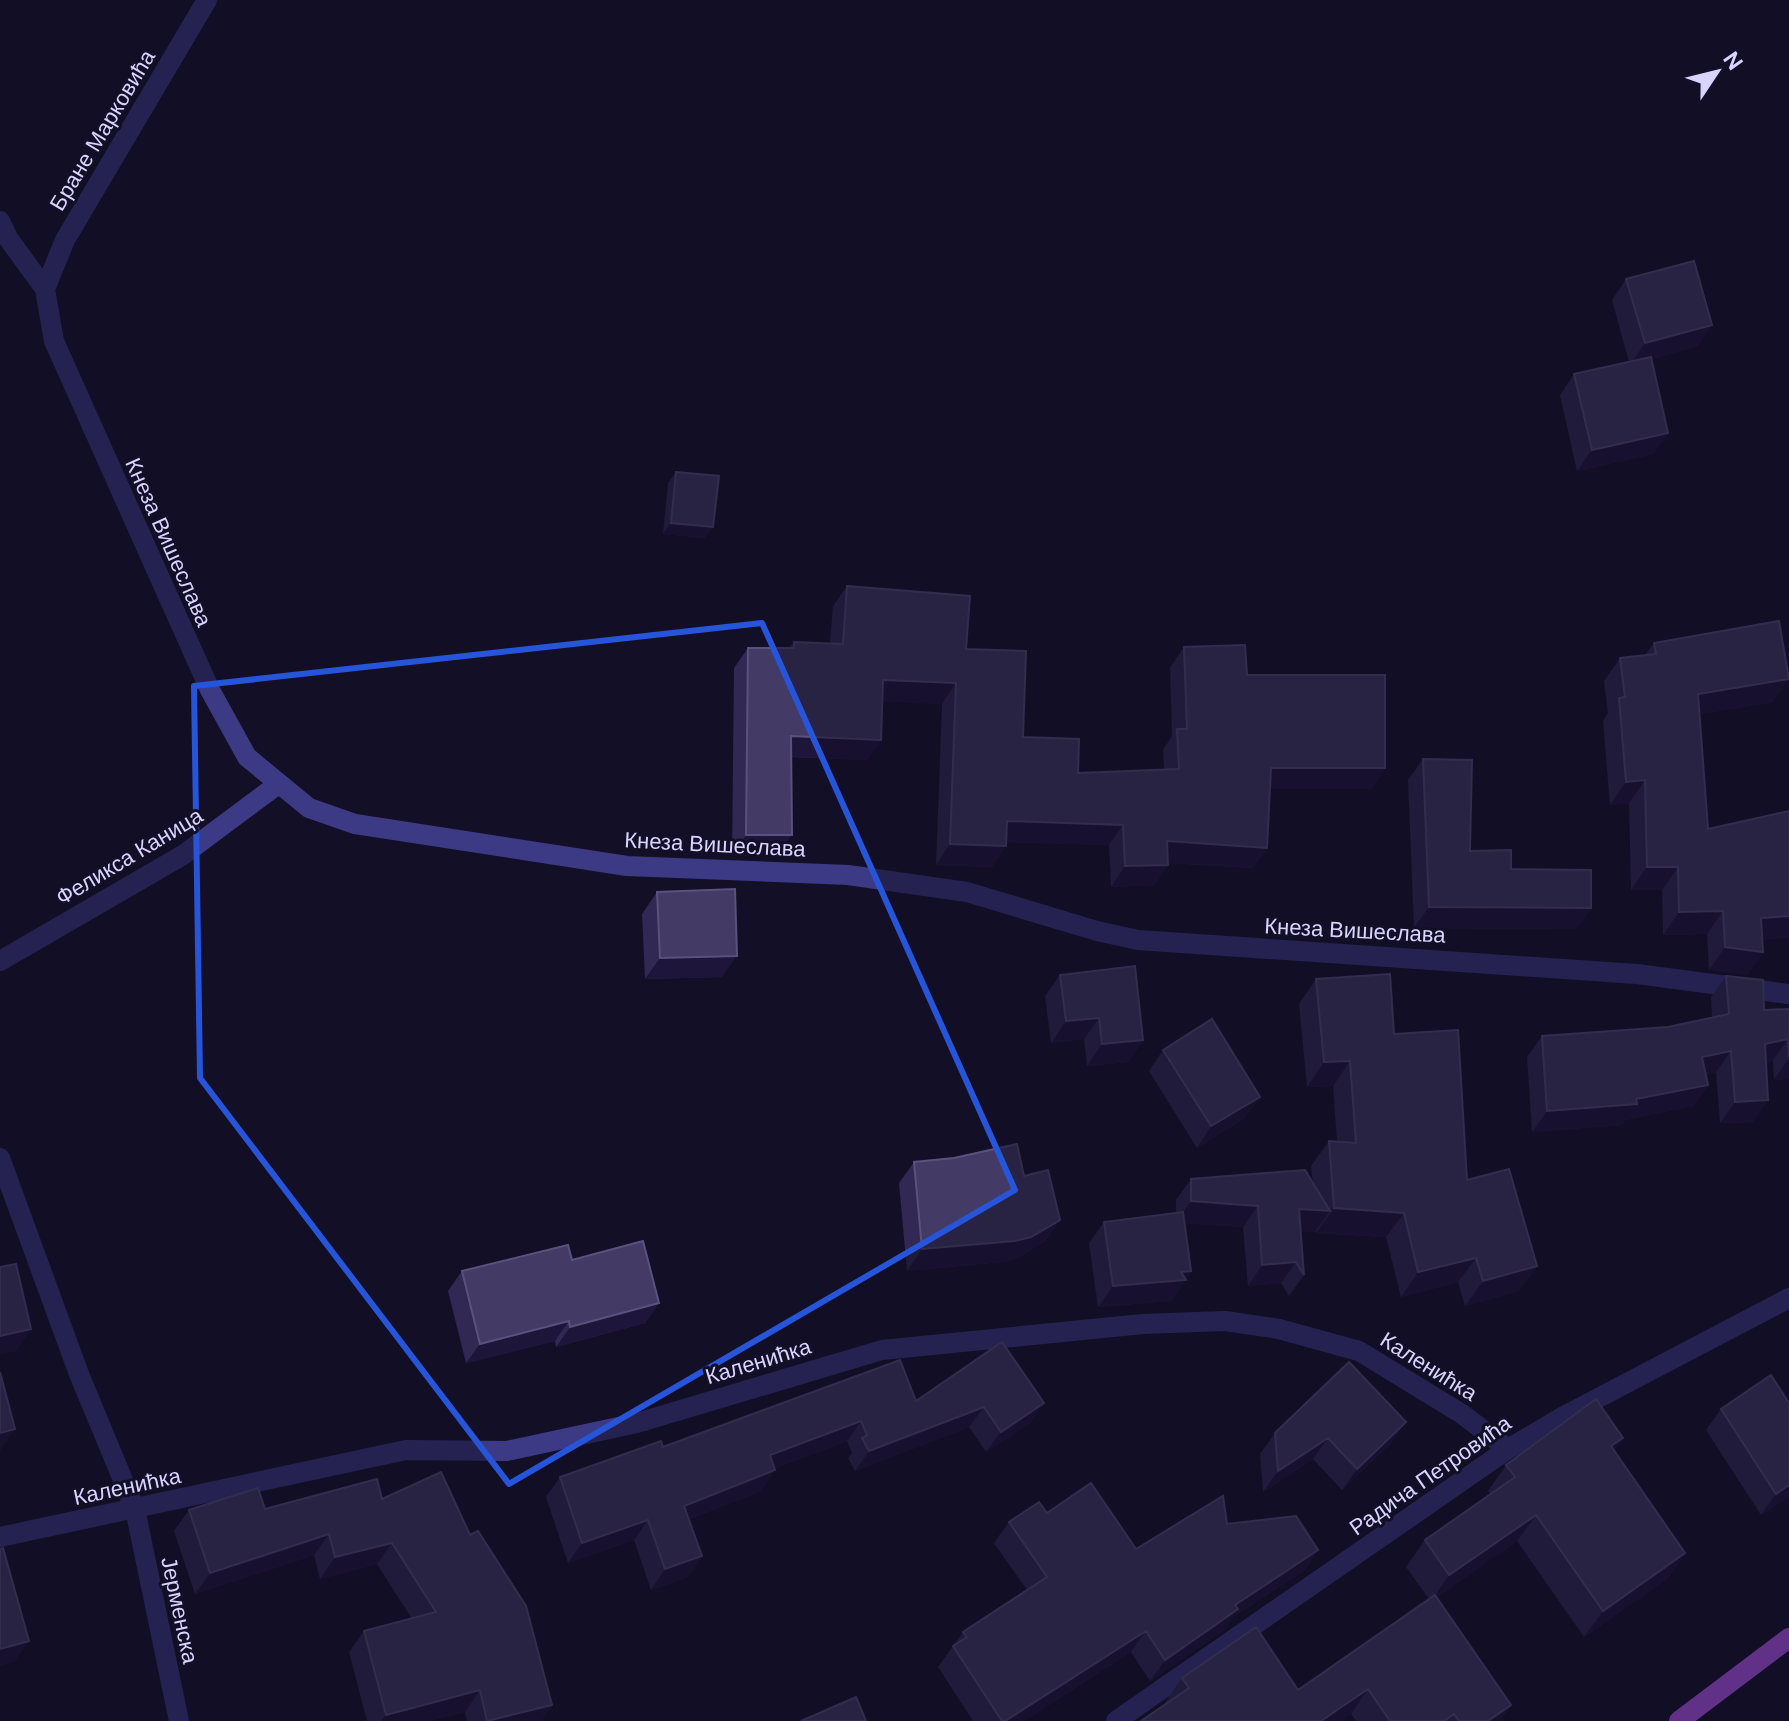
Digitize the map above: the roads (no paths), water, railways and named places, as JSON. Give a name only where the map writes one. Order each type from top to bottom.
[{"type":"main road","points":[[1679,1721],[1789,1638]]},
{"type":"street","name":"Бране Марковића","points":[[45,289],[65,240],[207,0]]},
{"type":"street","name":"Кнеза Вишеслава","points":[[0,221],[8,238],[45,289],[54,341],[182,631],[247,757],[277,785],[309,808],[355,824],[627,866],[848,875],[967,892],[1097,931],[1138,940],[1637,974],[1789,994]]},
{"type":"street","name":"Феликса Каница","points":[[0,961],[183,855],[277,785]]},
{"type":"street","name":"Јерменска","points":[[0,1158],[79,1374],[135,1509],[179,1721]]},
{"type":"street","name":"Радича Петровића","points":[[1116,1721],[1508,1449],[1562,1417],[1789,1298]]},
{"type":"street","name":"Каленићка","points":[[0,1537],[406,1450],[521,1448],[637,1423],[882,1350],[1157,1324],[1239,1323],[1279,1329],[1359,1351],[1451,1406],[1508,1449]]}]
